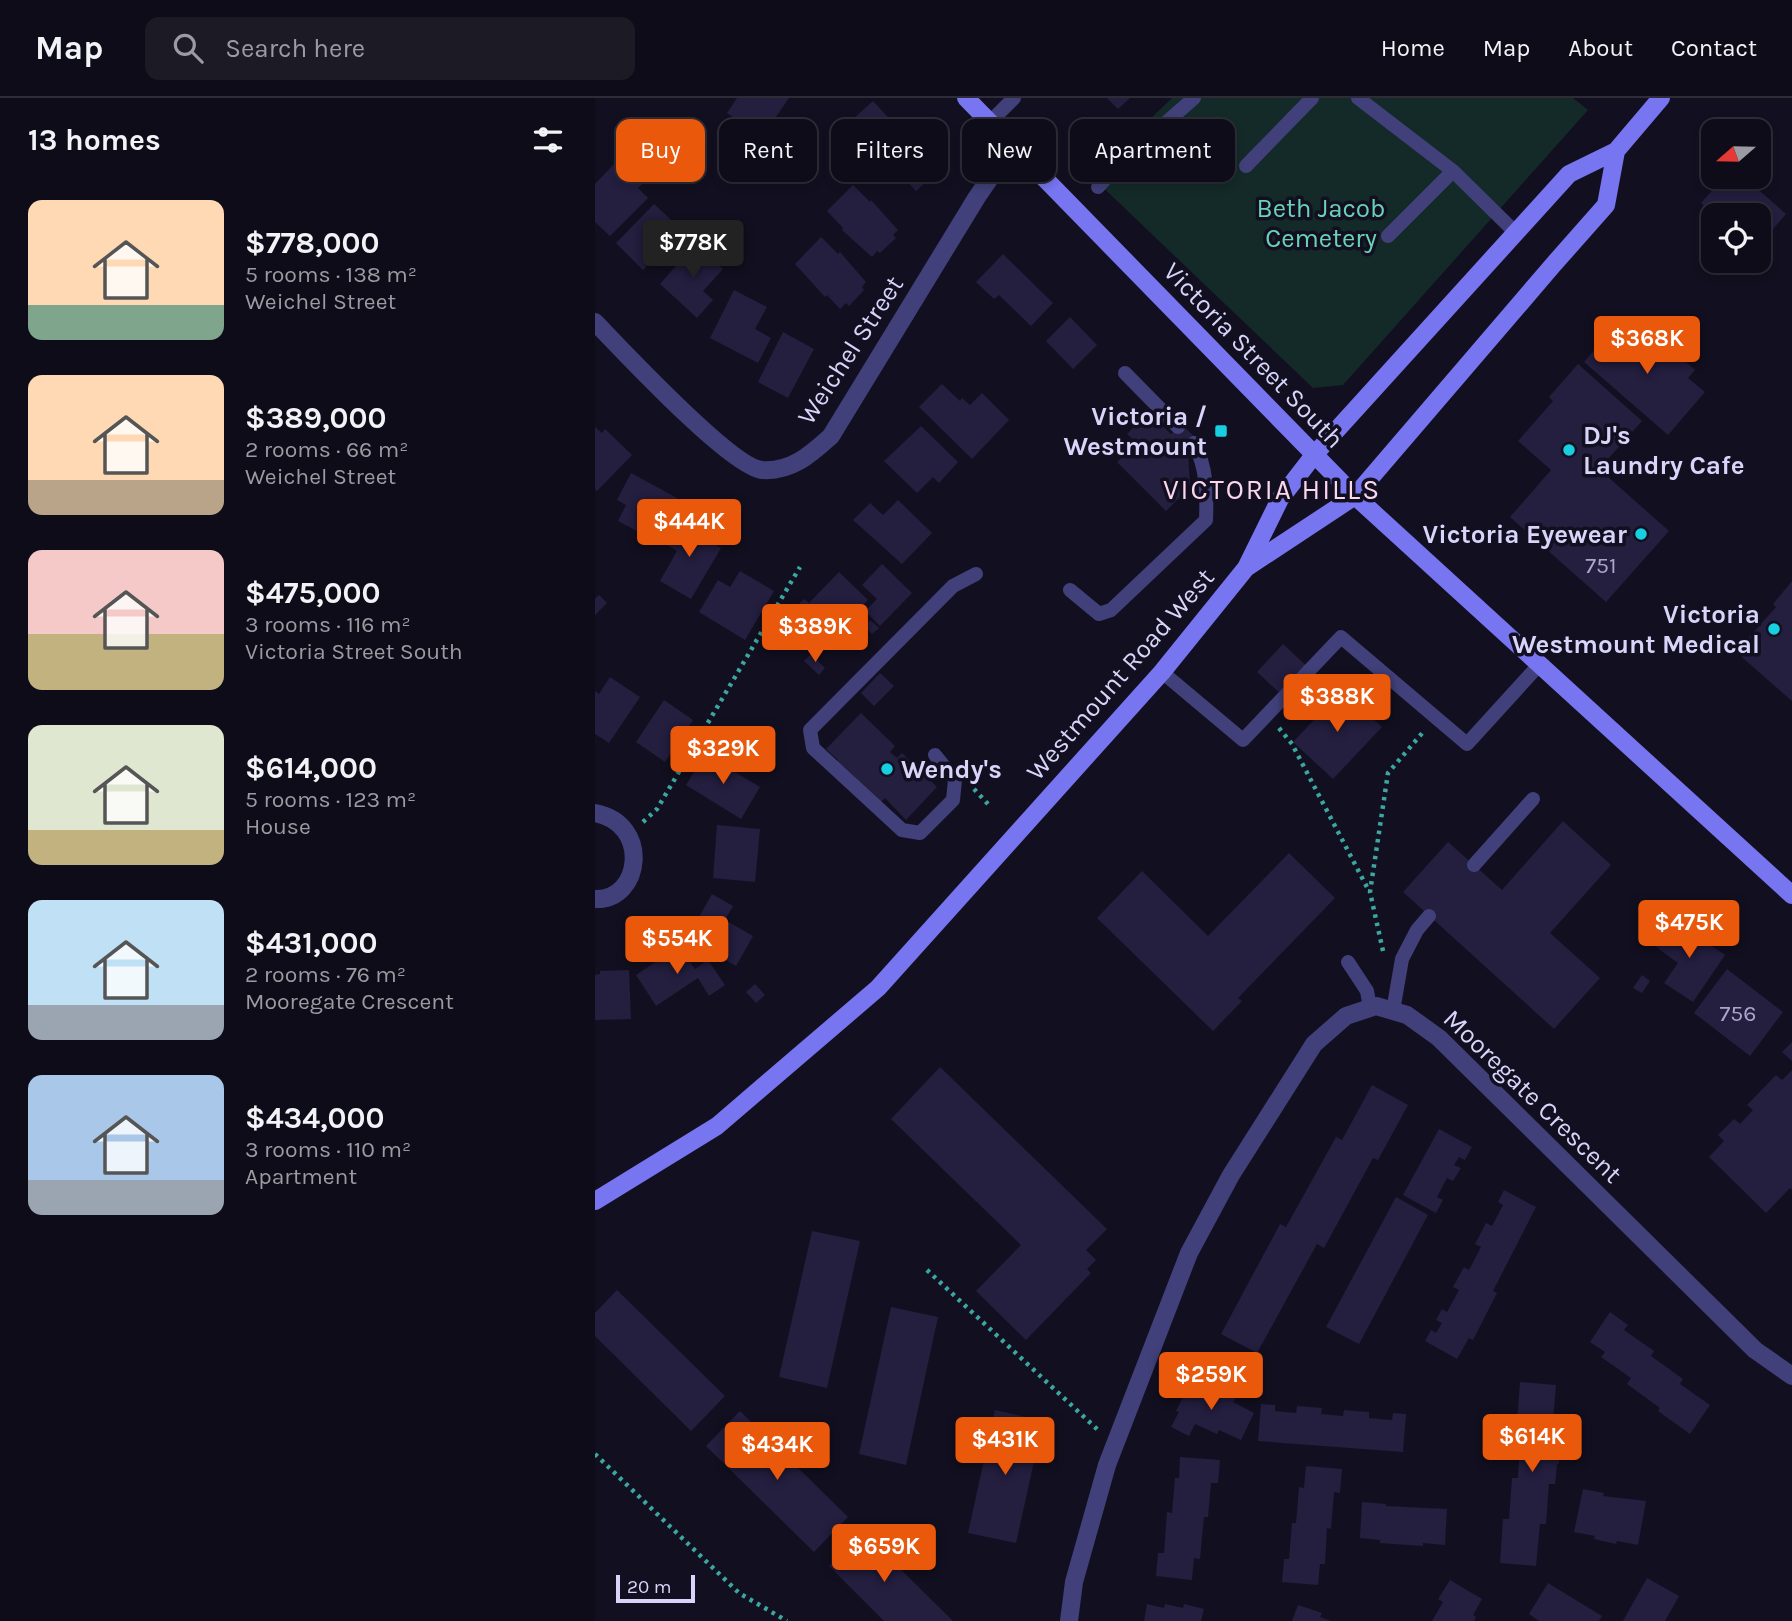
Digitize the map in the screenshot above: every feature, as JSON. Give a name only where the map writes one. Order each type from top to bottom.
[{"type":"main road","name":"Victoria Street South","points":[[966,98],[987,119]]},
{"type":"main road","name":"Westmount Road West","points":[[595,1201],[717,1126],[878,988],[1162,672],[1246,568],[1280,499],[1314,455],[1569,174],[1616,151],[1661,98]]},
{"type":"main road","name":"Westmount Road West","points":[[1246,568],[1355,496],[1606,205],[1616,151]]},
{"type":"main road","name":"Victoria Street South","points":[[1047,182],[1355,496],[1792,895]]},
{"type":"street","name":"Weichel Street","points":[[595,322],[684,411],[737,459],[760,470],[783,468],[805,460],[831,436],[987,182]]},
{"type":"street","points":[[595,813],[615,820],[629,834],[635,857],[631,873],[615,893],[595,899]]},
{"type":"street","name":"Mooregate Crescent","points":[[1069,1621],[1074,1582],[1107,1465],[1189,1253],[1231,1175],[1314,1044],[1346,1016],[1376,1006],[1393,1010],[1408,1015],[1439,1038],[1755,1350],[1792,1376]]},
{"type":"lane","points":[[993,119],[1014,98]]},
{"type":"lane","points":[[1098,187],[1119,164],[1194,98]]},
{"type":"lane","points":[[1246,166],[1312,98]]},
{"type":"lane","points":[[1359,98],[1454,172],[1515,232]]},
{"type":"lane","points":[[1388,236],[1454,172]]},
{"type":"lane","points":[[1125,373],[1178,427]]},
{"type":"lane","points":[[1070,590],[1099,614],[1111,610],[1206,520],[1207,487],[1202,457],[1194,443]]},
{"type":"lane","points":[[935,755],[955,780],[953,800],[920,833],[902,830],[813,748],[810,730],[953,586],[976,574]]},
{"type":"lane","points":[[1162,672],[1243,740],[1341,637],[1467,744],[1539,665]]},
{"type":"lane","points":[[1474,865],[1533,799]]},
{"type":"lane","points":[[1393,1010],[1402,959],[1417,930],[1429,916]]},
{"type":"lane","points":[[1348,961],[1367,991],[1370,1008]]},
{"type":"path","points":[[629,834],[657,809],[800,567]]},
{"type":"path","points":[[1267,714],[1292,744],[1370,892],[1383,949],[1382,962]]},
{"type":"path","points":[[1370,892],[1388,772],[1436,718]]},
{"type":"path","points":[[927,1270],[1114,1445]]},
{"type":"path","points":[[595,1454],[739,1593],[787,1621]]},
{"type":"green space","name":"Beth Jacob Cemetery","points":[[1172,98],[1573,98],[1588,110],[1343,385],[1313,388],[1097,182],[1235,182],[1235,119],[1150,119]]},
{"type":"building","points":[[737,98],[789,98],[774,119],[736,119],[727,113]]},
{"type":"building","points":[[1107,98],[1130,98],[1118,109]]},
{"type":"building","points":[[873,101],[890,119],[853,119]]},
{"type":"building","points":[[614,164],[616,182],[644,182],[638,188],[648,198],[610,236],[595,222],[595,184]]},
{"type":"building","points":[[908,182],[926,182],[916,191]]},
{"type":"building","points":[[853,185],[870,202],[871,200],[898,230],[893,235],[896,238],[872,257],[842,230],[827,211]]},
{"type":"building","points":[[1713,189],[1758,189],[1786,214],[1771,231],[1771,203],[1701,203]]},
{"type":"building","points":[[654,204],[682,230],[643,270],[616,243]]},
{"type":"building","points":[[821,237],[838,254],[840,252],[866,282],[862,287],[864,290],[849,306],[846,303],[840,309],[827,295],[825,297],[795,264]]},
{"type":"building","points":[[695,244],[723,269],[703,291],[713,300],[697,318],[660,284]]},
{"type":"building","points":[[1003,254],[1053,303],[1031,326],[999,295],[994,299],[976,282]]},
{"type":"building","points":[[734,290],[767,307],[755,329],[771,338],[758,363],[710,338]]},
{"type":"building","points":[[1070,317],[1097,345],[1073,369],[1046,341]]},
{"type":"building","points":[[1621,319],[1651,346],[1658,337],[1695,370],[1688,378],[1705,392],[1668,435],[1584,362]]},
{"type":"building","points":[[783,332],[814,349],[788,398],[758,382]]},
{"type":"building","points":[[1578,364],[1642,421],[1599,469],[1669,531],[1606,602],[1510,517],[1551,470],[1518,441],[1553,401],[1549,397]]},
{"type":"building","points":[[942,384],[960,401],[962,398],[970,405],[982,393],[1009,420],[972,459],[919,407]]},
{"type":"building","points":[[1146,414],[1171,434],[1181,424],[1198,440],[1188,450],[1190,487],[1166,511],[1117,462],[1136,442],[1127,434]]},
{"type":"building","points":[[921,426],[958,462],[939,483],[933,477],[917,493],[884,461]]},
{"type":"building","points":[[595,427],[602,433],[605,429],[632,455],[597,491],[595,489]]},
{"type":"building","points":[[631,473],[677,498],[654,540],[618,521],[626,505],[617,500]]},
{"type":"building","points":[[898,500],[932,533],[902,564],[853,520],[870,503],[883,515]]},
{"type":"building","points":[[683,518],[707,533],[704,538],[721,548],[691,599],[660,581],[677,551],[667,545]]},
{"type":"building","points":[[882,564],[912,593],[880,626],[865,611],[877,599],[862,585]]},
{"type":"building","points":[[740,571],[774,591],[745,640],[699,612],[718,580],[730,587]]},
{"type":"building","points":[[839,572],[868,600],[816,653],[782,621],[804,599],[809,603]]},
{"type":"building","name":"Victoria Westmount Medical","points":[[1792,581],[1792,701],[1736,652],[1776,607],[1773,604]]},
{"type":"building","points":[[599,595],[607,603],[595,615],[595,599]]},
{"type":"building","points":[[870,620],[879,628],[872,634],[864,626]]},
{"type":"building","points":[[1283,644],[1327,685],[1301,713],[1257,672]]},
{"type":"building","points":[[811,654],[825,668],[819,675],[804,661]]},
{"type":"building","points":[[880,673],[894,686],[874,706],[861,693]]},
{"type":"building","points":[[610,677],[640,697],[609,743],[595,734],[595,691],[599,694]]},
{"type":"building","points":[[1342,690],[1382,727],[1333,779],[1293,742]]},
{"type":"building","points":[[664,700],[693,720],[665,762],[636,742]]},
{"type":"building","points":[[861,713],[895,746],[890,752],[897,758],[902,753],[937,787],[906,820],[885,798],[881,802],[854,781],[857,779],[844,767],[842,769],[836,763],[838,760],[826,749]]},
{"type":"building","points":[[705,754],[760,787],[741,819],[686,785]]},
{"type":"building","points":[[1563,821],[1611,865],[1550,933],[1600,978],[1554,1029],[1403,892],[1448,842],[1502,890]]},
{"type":"building","points":[[717,825],[760,829],[755,882],[713,878]]},
{"type":"building","points":[[1289,853],[1335,898],[1238,998],[1242,1001],[1213,1031],[1097,918],[1142,871],[1208,936]]},
{"type":"building","points":[[712,894],[733,906],[725,920],[753,936],[736,966],[687,938]]},
{"type":"building","points":[[1674,920],[1725,955],[1693,1002],[1664,983],[1678,963],[1656,947]]},
{"type":"building","points":[[679,946],[695,969],[708,960],[725,985],[709,996],[698,978],[656,1006],[636,975]]},
{"type":"building","points":[[1727,969],[1783,1012],[1750,1056],[1694,1013]]},
{"type":"building","points":[[629,970],[631,1019],[595,1020],[595,975],[600,974],[600,971]]},
{"type":"building","points":[[1642,975],[1650,981],[1642,993],[1633,988]]},
{"type":"building","points":[[755,984],[765,995],[756,1003],[746,992]]},
{"type":"building","points":[[1792,1042],[1792,1061],[1782,1052]]},
{"type":"building","points":[[940,1067],[1107,1229],[1086,1250],[1096,1260],[1087,1269],[1091,1273],[1026,1340],[976,1291],[1021,1245],[891,1119]]},
{"type":"building","points":[[1792,1070],[1792,1190],[1790,1188],[1766,1213],[1709,1157],[1724,1141],[1718,1135],[1734,1119],[1740,1124],[1753,1110],[1747,1105],[1776,1075],[1782,1080]]},
{"type":"building","points":[[1372,1085],[1408,1105],[1378,1160],[1373,1158],[1324,1248],[1317,1244],[1257,1353],[1221,1334],[1280,1224],[1286,1227],[1336,1137],[1342,1140]]},
{"type":"building","points":[[1439,1129],[1472,1147],[1465,1160],[1459,1157],[1454,1165],[1461,1168],[1453,1181],[1447,1178],[1437,1197],[1443,1200],[1436,1213],[1403,1195]]},
{"type":"building","points":[[1504,1190],[1536,1207],[1493,1291],[1497,1293],[1473,1340],[1469,1338],[1457,1359],[1425,1341],[1431,1330],[1436,1333],[1442,1323],[1436,1320],[1442,1309],[1447,1312],[1459,1290],[1453,1287],[1464,1267],[1469,1270],[1481,1247],[1475,1244],[1486,1223],[1492,1226],[1503,1205],[1498,1202]]},
{"type":"building","points":[[1396,1197],[1428,1215],[1359,1344],[1326,1327]]},
{"type":"building","points":[[812,1231],[860,1241],[827,1388],[779,1377]]},
{"type":"building","points":[[617,1290],[725,1396],[691,1431],[595,1336],[595,1313]]},
{"type":"building","points":[[891,1307],[938,1317],[906,1465],[859,1454]]},
{"type":"building","points":[[1610,1312],[1628,1325],[1624,1330],[1654,1351],[1651,1356],[1683,1379],[1680,1384],[1710,1405],[1690,1434],[1627,1384],[1631,1378],[1601,1357],[1605,1352],[1590,1342]]},
{"type":"building","points":[[1191,1381],[1208,1390],[1210,1385],[1236,1398],[1233,1402],[1254,1413],[1241,1440],[1219,1430],[1217,1434],[1195,1424],[1189,1436],[1171,1427]]},
{"type":"building","points":[[1520,1382],[1556,1385],[1553,1421],[1560,1422],[1559,1464],[1555,1484],[1549,1484],[1546,1524],[1540,1524],[1536,1566],[1500,1563],[1503,1519],[1509,1519],[1512,1478],[1518,1478],[1519,1458],[1523,1458],[1522,1422],[1517,1422]]},
{"type":"building","points":[[1261,1404],[1275,1405],[1275,1411],[1296,1413],[1297,1406],[1322,1408],[1321,1414],[1343,1416],[1344,1410],[1369,1412],[1369,1418],[1392,1420],[1393,1413],[1406,1414],[1403,1452],[1258,1441]]},
{"type":"building","points":[[995,1410],[1043,1421],[1016,1543],[968,1533]]},
{"type":"building","points":[[740,1411],[848,1517],[814,1552],[706,1446]]},
{"type":"building","points":[[1180,1457],[1220,1460],[1218,1483],[1211,1483],[1200,1559],[1194,1558],[1192,1580],[1156,1576],[1158,1553],[1164,1553],[1167,1512],[1172,1513]]},
{"type":"building","points":[[1306,1466],[1342,1469],[1340,1493],[1334,1492],[1331,1529],[1327,1528],[1325,1564],[1320,1564],[1318,1585],[1282,1582],[1284,1559],[1289,1559],[1292,1523],[1296,1523],[1299,1487],[1304,1488]]},
{"type":"building","points":[[1583,1489],[1604,1493],[1603,1496],[1646,1501],[1638,1545],[1617,1541],[1616,1544],[1574,1532]]},
{"type":"building","points":[[1362,1502],[1447,1509],[1445,1545],[1380,1543],[1380,1540],[1360,1538]]},
{"type":"building","points":[[863,1532],[953,1621],[884,1621],[829,1566]]},
{"type":"building","points":[[1647,1578],[1679,1596],[1665,1621],[1623,1621]]},
{"type":"building","points":[[1450,1580],[1482,1599],[1473,1615],[1476,1617],[1474,1621],[1432,1621],[1443,1602],[1438,1599]]},
{"type":"building","points":[[1548,1583],[1602,1616],[1599,1621],[1539,1621],[1529,1614]]},
{"type":"building","points":[[1147,1604],[1183,1608],[1184,1604],[1204,1609],[1201,1621],[1144,1621]]},
{"type":"building","points":[[1298,1605],[1322,1613],[1320,1617],[1331,1621],[1292,1621]]},
{"type":"place","name":"Victoria / Westmount","points":[[1221,431]]},
{"type":"place","name":"DJ's Laundry Cafe","points":[[1569,450]]},
{"type":"place","name":"Victoria Eyewear","points":[[1641,534]]},
{"type":"place","name":"Victoria Westmount Medical","points":[[1774,629]]},
{"type":"place","name":"Wendy's","points":[[887,769]]},
{"type":"district","name":"VICTORIA HILLS","points":[[1272,489]]}]
